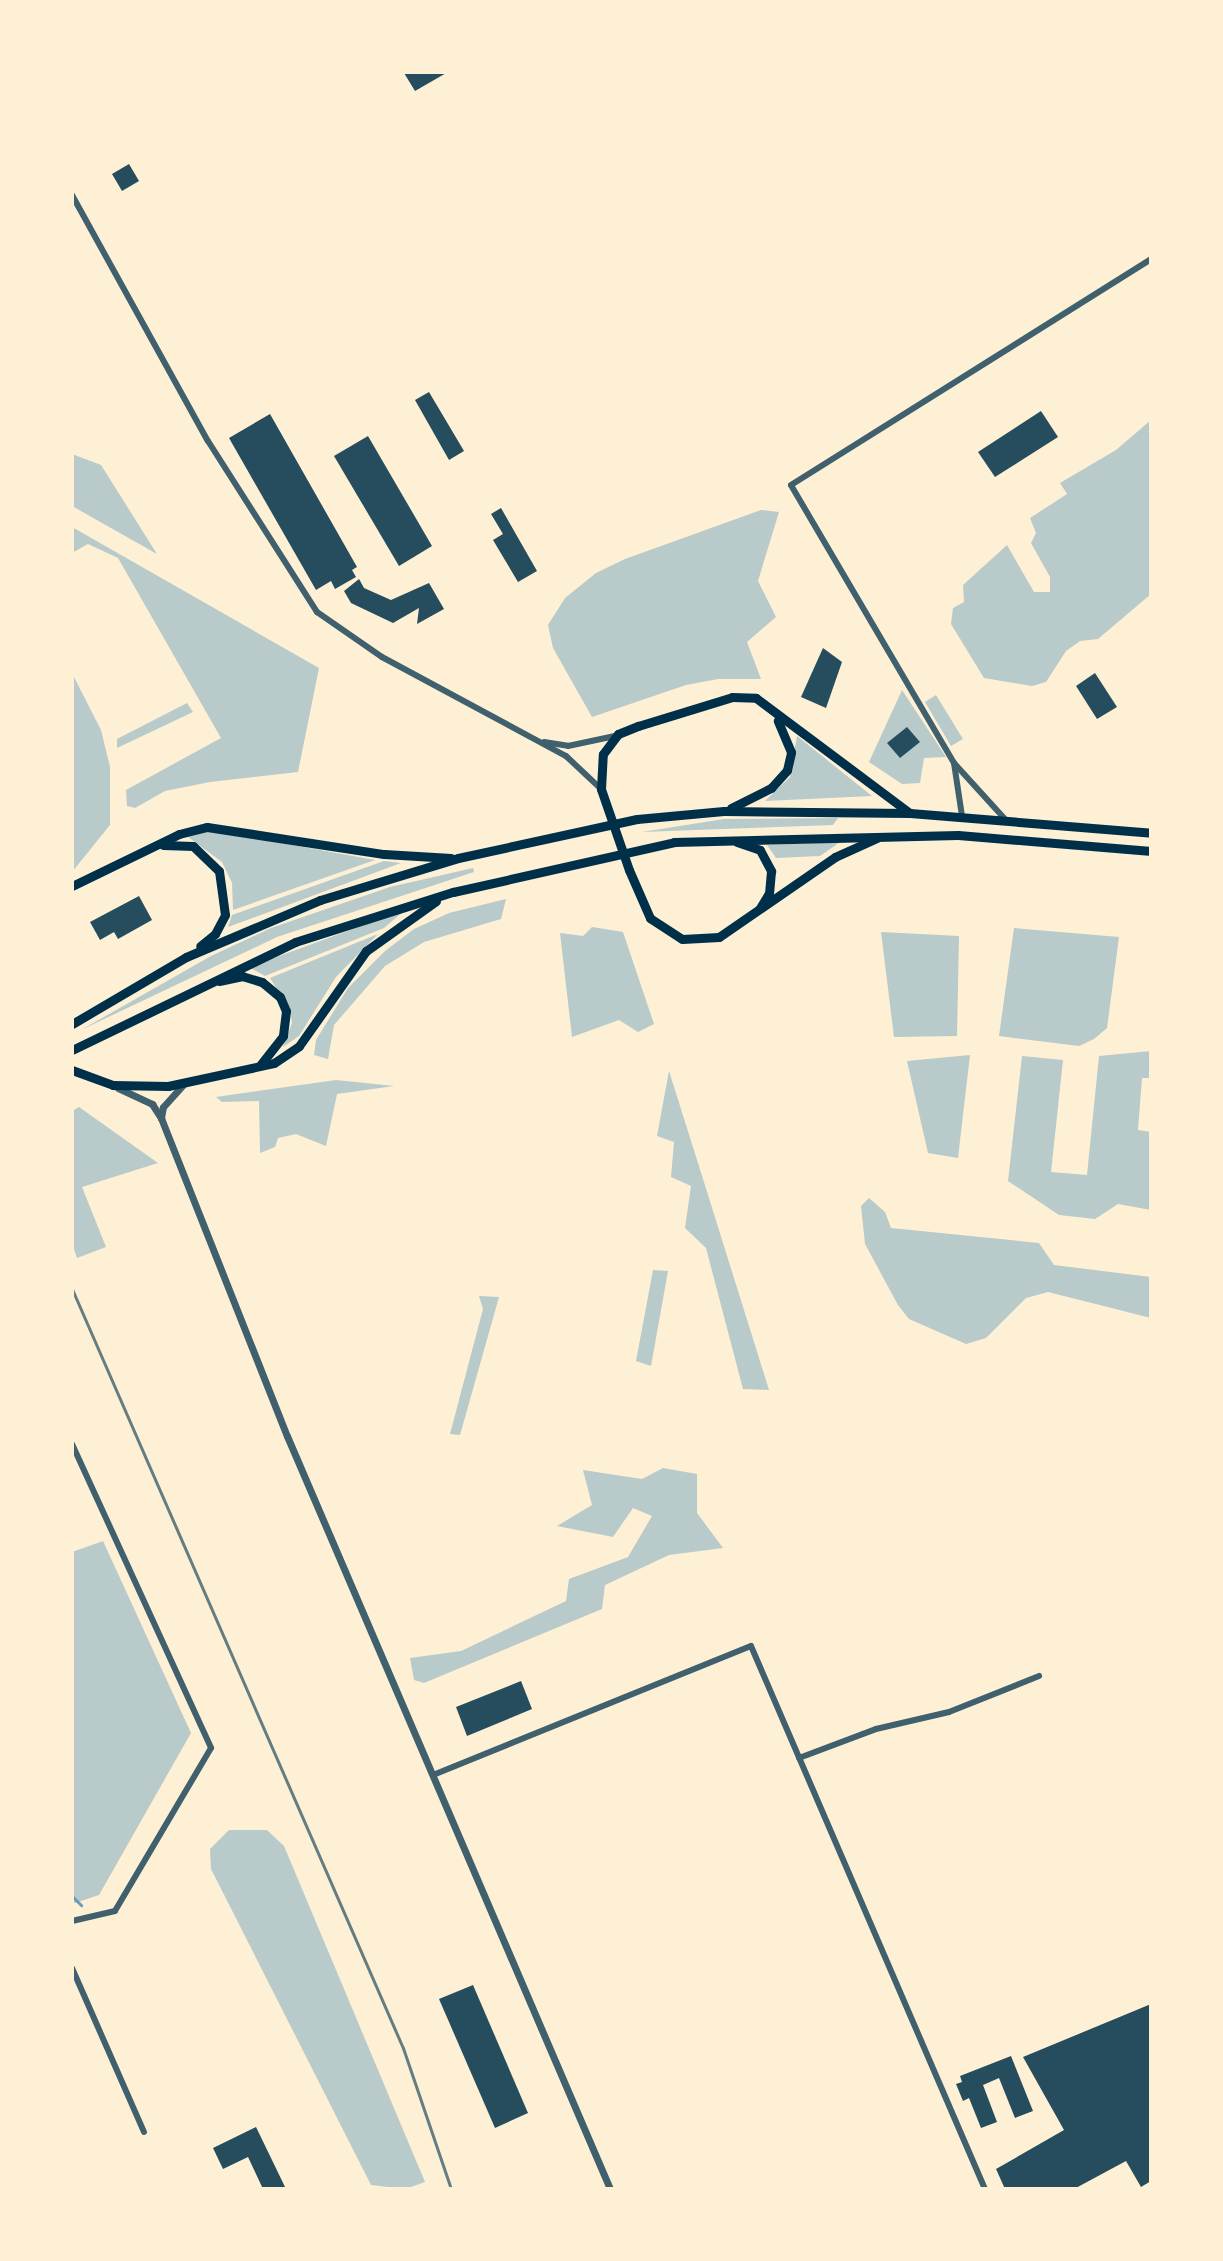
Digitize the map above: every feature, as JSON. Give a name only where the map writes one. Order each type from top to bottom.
[{"type":"main road","points":[[884,835],[835,857],[719,937],[682,939],[666,932],[650,918],[629,870],[601,789],[603,754],[618,734],[732,697],[756,698],[910,813]]},
{"type":"main road","points":[[724,811],[771,788],[787,770],[791,752],[786,732],[771,711]]},
{"type":"main road","points":[[73,1024],[186,957],[320,900],[458,858],[637,819],[724,811],[910,813],[1004,818],[1151,833]]},
{"type":"main road","points":[[72,886],[156,846],[207,827],[235,827],[384,854],[458,858]]},
{"type":"main road","points":[[72,1050],[295,942],[490,882],[646,848],[710,839],[884,835],[1009,836],[1151,851]]},
{"type":"main road","points":[[710,839],[747,843],[767,858],[771,882],[757,913]]},
{"type":"main road","points":[[156,846],[193,846],[209,856],[225,888],[221,927],[186,957]]},
{"type":"main road","points":[[72,1070],[113,1085],[188,1082],[274,1063],[299,1046],[366,951],[453,892]]},
{"type":"main road","points":[[204,984],[242,976],[262,982],[280,997],[286,1011],[283,1036],[269,1058],[252,1070]]},
{"type":"street","points":[[72,195],[208,441],[317,612],[382,657],[539,741],[587,772],[601,789]]},
{"type":"street","points":[[1004,818],[954,763],[791,485],[1151,259]]},
{"type":"street","points":[[539,741],[568,746],[618,734]]},
{"type":"street","points":[[954,763],[962,816]]},
{"type":"street","points":[[161,1118],[175,1090],[188,1082]]},
{"type":"street","points":[[113,1085],[152,1104],[161,1118],[287,1436],[610,2189]]},
{"type":"street","points":[[72,1444],[211,1748],[115,1911],[72,1921]]},
{"type":"street","points":[[433,1775],[751,1646],[985,2189]]},
{"type":"street","points":[[799,1758],[876,1729],[949,1712],[1039,1676]]},
{"type":"street","points":[[72,1968],[144,2132]]},
{"type":"shaded area","points":[[1151,420],[1151,594],[1098,639],[1080,641],[1066,651],[1046,682],[1032,686],[984,678],[951,624],[953,608],[964,602],[963,585],[1007,545],[1034,592],[1050,592],[1050,577],[1031,543],[1036,533],[1030,518],[1067,494],[1060,483],[1116,450]]},
{"type":"shaded area","points":[[72,454],[101,465],[157,554],[72,506]]},
{"type":"shaded area","points":[[761,510],[779,512],[758,581],[776,617],[747,642],[761,679],[718,679],[686,685],[592,717],[553,648],[548,625],[565,598],[596,573],[625,559]]},
{"type":"shaded area","points":[[72,527],[319,668],[298,772],[210,782],[165,791],[135,808],[127,806],[126,790],[221,738],[118,558],[88,544],[72,553]]},
{"type":"shaded area","points":[[72,673],[101,730],[110,767],[110,825],[72,872]]},
{"type":"shaded area","points":[[902,690],[946,757],[924,758],[920,783],[902,784],[869,762]]},
{"type":"shaded area","points":[[936,695],[963,739],[951,746],[925,702]]},
{"type":"shaded area","points":[[187,703],[193,712],[117,748],[117,739]]},
{"type":"shaded area","points":[[797,736],[872,796],[765,801],[790,777]]},
{"type":"shaded area","points":[[838,818],[833,825],[642,832],[724,819]]},
{"type":"shaded area","points":[[206,832],[227,833],[375,860],[233,910],[232,883],[222,862],[188,837]]},
{"type":"shaded area","points":[[840,842],[820,856],[776,858],[767,845]]},
{"type":"shaded area","points":[[384,861],[401,863],[228,927],[232,915]]},
{"type":"shaded area","points":[[473,868],[474,872],[277,937],[81,1030],[211,956],[271,928],[390,887]]},
{"type":"shaded area","points":[[506,899],[501,919],[424,942],[385,966],[334,1025],[328,1059],[314,1055],[316,1040],[348,988],[385,951],[414,929],[449,913]]},
{"type":"shaded area","points":[[405,910],[384,928],[265,976],[249,967]]},
{"type":"shaded area","points":[[592,927],[623,932],[654,1024],[638,1032],[619,1020],[572,1037],[560,933],[583,936]]},
{"type":"shaded area","points":[[1014,928],[1119,937],[1107,1028],[1094,1039],[1079,1046],[999,1036]]},
{"type":"shaded area","points":[[881,932],[959,936],[957,1036],[894,1037]]},
{"type":"shaded area","points":[[378,934],[336,977],[299,1036],[283,1047],[292,1023],[290,1010],[270,978]]},
{"type":"shaded area","points":[[1151,1051],[1151,1078],[1142,1078],[1138,1130],[1151,1132],[1151,1210],[1118,1204],[1095,1219],[1059,1215],[1008,1181],[1022,1056],[1063,1060],[1051,1172],[1087,1175],[1099,1056]]},
{"type":"shaded area","points":[[970,1055],[958,1158],[928,1153],[907,1061]]},
{"type":"shaded area","points":[[669,1071],[769,1390],[743,1389],[706,1248],[685,1228],[691,1186],[671,1177],[674,1142],[657,1136]]},
{"type":"shaded area","points":[[336,1080],[394,1086],[337,1094],[326,1146],[296,1134],[278,1138],[275,1147],[260,1153],[259,1101],[222,1102],[216,1097]]},
{"type":"shaded area","points":[[79,1107],[158,1163],[82,1187],[106,1247],[77,1258],[72,1243],[72,1111]]},
{"type":"shaded area","points":[[869,1198],[885,1212],[891,1228],[1039,1243],[1054,1265],[1151,1277],[1151,1318],[1048,1292],[1026,1298],[986,1338],[966,1344],[909,1319],[898,1305],[865,1244],[861,1206]]},
{"type":"shaded area","points":[[653,1270],[668,1271],[651,1366],[636,1361]]},
{"type":"shaded area","points":[[479,1296],[499,1297],[460,1435],[450,1434],[483,1309]]},
{"type":"shaded area","points":[[663,1468],[697,1474],[697,1513],[723,1548],[669,1555],[605,1585],[602,1609],[424,1683],[414,1680],[410,1658],[461,1651],[566,1601],[569,1579],[628,1557],[652,1516],[633,1508],[613,1537],[557,1526],[592,1505],[583,1470],[642,1479]]},
{"type":"shaded area","points":[[103,1541],[191,1733],[99,1895],[72,1904],[72,1552]]},
{"type":"shaded area","points":[[229,1830],[267,1830],[284,1846],[425,2182],[405,2189],[371,2185],[211,1869],[210,1849]]},
{"type":"building","points":[[406,72],[448,72],[415,91],[404,73]]},
{"type":"building","points":[[129,164],[139,181],[122,191],[112,174]]},
{"type":"building","points":[[429,392],[464,451],[449,460],[415,400]]},
{"type":"building","points":[[1041,411],[1058,437],[995,477],[978,452]]},
{"type":"building","points":[[270,414],[357,567],[352,570],[356,577],[335,589],[331,581],[316,590],[229,438]]},
{"type":"building","points":[[368,436],[432,546],[399,566],[334,456]]},
{"type":"building","points":[[501,508],[537,571],[518,582],[493,540],[503,534],[491,514]]},
{"type":"building","points":[[359,579],[364,588],[391,600],[429,583],[444,609],[417,624],[419,608],[393,623],[351,603],[344,591]]},
{"type":"building","points":[[823,648],[842,662],[826,708],[801,697]]},
{"type":"building","points":[[1095,673],[1117,707],[1097,719],[1076,686]]},
{"type":"building","points":[[907,727],[920,742],[900,758],[887,743]]},
{"type":"building","points":[[139,896],[152,920],[118,939],[114,932],[100,940],[90,922]]},
{"type":"building","points":[[521,1681],[532,1709],[467,1736],[456,1707]]},
{"type":"building","points":[[473,1985],[528,2113],[495,2128],[439,1999]]},
{"type":"building","points":[[1151,2004],[1151,2181],[1141,2187],[1126,2161],[1074,2189],[1005,2189],[996,2169],[1064,2130],[1023,2057]]},
{"type":"building","points":[[1011,2056],[1033,2111],[1015,2118],[999,2078],[983,2085],[997,2122],[981,2128],[969,2098],[963,2101],[956,2084],[962,2082],[960,2076]]},
{"type":"building","points":[[256,2127],[286,2189],[263,2189],[248,2157],[223,2169],[213,2148]]},
{"type":"waterway","points":[[72,1896],[81,1905]]},
{"type":"railway","points":[[72,1289],[403,2048],[451,2189]]}]
